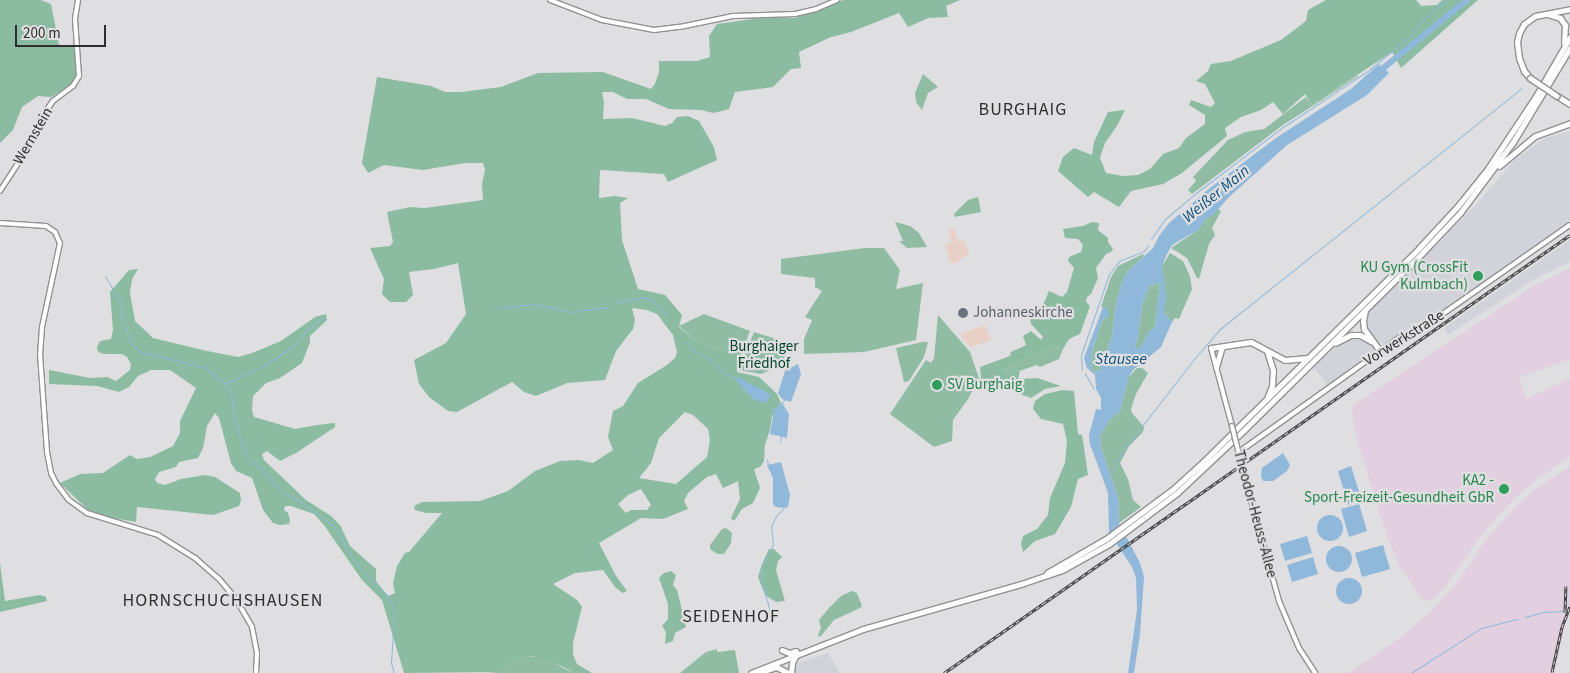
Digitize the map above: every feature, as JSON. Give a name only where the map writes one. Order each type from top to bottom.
[{"type":"highway","points":[[1570,8],[1535,16],[1524,24],[1517,42],[1520,65],[1530,78],[1557,96],[1570,102]]},
{"type":"highway","points":[[1548,14],[1560,18],[1565,25],[1566,32],[1562,51]]},
{"type":"highway","points":[[1203,466],[1266,400],[1426,242],[1468,194],[1512,134],[1570,37]]},
{"type":"highway","points":[[1021,584],[1037,579],[1107,542],[1126,529],[1203,466],[1326,349],[1448,226],[1491,173],[1535,108],[1570,48]]},
{"type":"highway","points":[[1491,173],[1535,136],[1570,123]]},
{"type":"highway","points":[[1366,309],[1363,324],[1371,341],[1380,351]]},
{"type":"highway","points":[[1326,349],[1351,335],[1360,335],[1371,341]]},
{"type":"highway","points":[[1212,350],[1246,342],[1265,349],[1285,360],[1310,357]]},
{"type":"highway","points":[[1216,367],[1224,348]]},
{"type":"highway","points":[[1265,349],[1270,356],[1273,371],[1272,386],[1266,400]]},
{"type":"main road","points":[[752,673],[800,652],[888,621],[1021,584]]},
{"type":"main road","points":[[782,650],[790,653],[800,652]]},
{"type":"main road","points":[[791,673],[792,662],[800,652]]},
{"type":"main road","points":[[758,673],[777,667],[787,672]]},
{"type":"street","name":"Wernstein","points":[[0,191],[32,142],[42,118],[53,101],[73,86],[79,76],[74,19],[78,0]]},
{"type":"street","points":[[550,0],[602,20],[654,30],[680,27],[732,16],[795,14],[816,9],[837,0]]},
{"type":"street","points":[[0,223],[46,226],[59,238],[60,248],[42,327],[40,354],[47,452],[51,473],[56,483],[70,500],[86,514],[158,535],[195,558],[220,580],[236,599],[252,627],[257,646],[256,672]]},
{"type":"street","name":"Vorwerkstraße","points":[[1238,452],[1399,338],[1427,325],[1570,225]]},
{"type":"street","name":"Theodor-Heuss-Allee","points":[[1212,350],[1279,601],[1299,648],[1315,673]]},
{"type":"shaded area","points":[[1570,131],[1570,221],[1437,314],[1437,316],[1385,344],[1377,342],[1366,329],[1364,318],[1367,314],[1476,205],[1514,160],[1545,138]]},
{"type":"shaded area","points":[[954,228],[958,241],[964,240],[969,253],[955,264],[949,261],[946,244],[952,242],[948,231]]},
{"type":"shaded area","points":[[1570,233],[1570,238],[949,673],[942,673]]},
{"type":"shaded area","points":[[1570,240],[1570,262],[1533,280],[1448,335],[1444,328]]},
{"type":"shaded area","points":[[1570,268],[1570,359],[1519,377],[1527,399],[1570,378],[1570,457],[1537,479],[1516,497],[1485,530],[1444,588],[1432,600],[1424,601],[1400,567],[1387,536],[1359,446],[1352,416],[1353,405],[1534,286]]},
{"type":"shaded area","points":[[985,325],[991,340],[971,347],[963,340],[961,334]]},
{"type":"shaded area","points":[[1359,336],[1373,345],[1374,350],[1371,355],[1328,386],[1313,366],[1346,338]]},
{"type":"shaded area","points":[[1570,466],[1570,604],[1554,673],[1348,673],[1401,637],[1430,612],[1453,588],[1484,543],[1512,510],[1533,491]]},
{"type":"shaded area","points":[[828,653],[840,673],[775,673],[795,664]]},
{"type":"green space","points":[[0,0],[41,0],[51,4],[59,45],[75,46],[76,76],[69,86],[51,97],[38,96],[22,107],[13,130],[0,143]]},
{"type":"green space","points":[[843,0],[960,0],[946,6],[948,17],[928,18],[908,27],[899,13],[851,32],[831,37],[799,52],[801,68],[791,69],[773,87],[735,92],[729,109],[722,111],[713,113],[701,110],[669,109],[646,99],[627,99],[613,92],[602,92],[604,102],[603,119],[632,118],[665,126],[672,123],[677,117],[688,116],[699,121],[714,147],[717,160],[668,182],[664,174],[600,170],[599,198],[615,196],[628,198],[620,203],[622,240],[638,289],[665,295],[682,315],[679,327],[697,342],[740,357],[737,372],[759,377],[777,394],[781,403],[772,416],[765,445],[764,461],[760,467],[754,469],[760,488],[753,503],[742,509],[734,521],[731,518],[740,499],[738,481],[723,488],[716,474],[707,477],[688,493],[684,501],[688,509],[663,519],[641,518],[599,543],[616,576],[627,591],[623,593],[615,587],[603,570],[575,573],[553,584],[577,600],[582,607],[573,643],[573,654],[577,664],[592,673],[574,673],[564,667],[534,656],[526,656],[510,662],[498,672],[404,673],[382,600],[362,580],[324,525],[314,514],[291,506],[285,506],[284,510],[288,513],[290,520],[289,524],[280,525],[273,523],[263,510],[252,478],[236,471],[231,463],[219,418],[215,413],[207,426],[203,448],[198,458],[179,462],[176,467],[159,472],[155,479],[157,483],[165,485],[181,479],[205,475],[215,477],[240,493],[241,500],[239,506],[213,515],[137,507],[136,522],[101,516],[88,510],[60,483],[80,474],[103,473],[130,455],[137,459],[150,457],[173,446],[180,433],[180,421],[196,388],[170,370],[151,370],[138,376],[129,387],[119,392],[97,386],[49,384],[49,370],[90,378],[107,377],[116,381],[130,370],[131,364],[127,357],[122,354],[98,352],[97,347],[100,341],[111,339],[113,330],[110,292],[129,270],[138,269],[132,279],[130,293],[135,321],[153,338],[207,351],[238,357],[252,353],[281,341],[315,317],[326,314],[327,320],[310,336],[310,342],[302,363],[280,378],[266,383],[253,396],[252,410],[254,417],[295,429],[335,423],[335,427],[296,453],[280,461],[267,451],[262,454],[264,460],[306,500],[331,516],[340,525],[350,546],[376,569],[376,581],[388,596],[395,593],[393,583],[397,566],[405,553],[409,552],[442,513],[426,513],[415,510],[414,506],[422,502],[480,501],[508,491],[535,471],[560,461],[579,460],[593,463],[613,450],[608,437],[613,411],[623,406],[638,383],[667,365],[675,358],[677,352],[673,335],[657,314],[647,310],[632,308],[635,320],[633,329],[616,351],[605,380],[567,383],[536,396],[524,392],[512,382],[457,412],[448,411],[429,397],[419,384],[414,360],[446,343],[466,314],[458,263],[434,269],[409,272],[413,295],[406,302],[390,302],[382,294],[384,279],[370,248],[390,246],[393,242],[387,212],[410,207],[425,208],[483,200],[482,184],[485,170],[483,163],[465,163],[423,170],[384,165],[368,173],[362,163],[377,77],[431,86],[445,92],[461,92],[501,87],[538,73],[603,72],[651,89],[659,72],[659,61],[697,61],[710,57],[709,36],[717,24],[760,18],[795,18]],"holes":[[[685,412],[693,415],[708,429],[710,440],[707,457],[676,484],[639,478],[651,463],[659,438]],[[641,489],[651,505],[647,510],[631,510],[626,513],[618,504],[628,495]]]},
{"type":"green space","points":[[1326,0],[1416,0],[1421,6],[1437,5],[1442,0],[1478,0],[1401,68],[1392,52],[1312,105],[1305,94],[1283,114],[1273,102],[1261,110],[1241,117],[1225,128],[1227,136],[1182,173],[1163,184],[1131,191],[1119,207],[1094,192],[1088,197],[1058,171],[1063,157],[1074,148],[1092,155],[1094,142],[1108,112],[1125,110],[1105,143],[1100,158],[1106,173],[1123,176],[1138,175],[1150,169],[1163,154],[1179,148],[1186,138],[1205,124],[1205,115],[1189,105],[1191,100],[1211,107],[1215,103],[1205,84],[1196,81],[1208,71],[1211,64],[1231,61],[1281,40],[1306,21],[1308,10]]},
{"type":"green space","points":[[923,74],[938,87],[928,93],[922,110],[916,102],[915,93]]},
{"type":"green space","points":[[1359,76],[1283,125],[1192,194],[1188,190],[1196,181],[1193,177],[1228,140],[1245,132],[1264,129],[1306,97],[1312,105]]},
{"type":"green space","points":[[978,197],[981,212],[955,217],[954,214],[968,200]]},
{"type":"green space","points":[[1218,209],[1221,211],[1212,228],[1215,235],[1209,244],[1199,279],[1187,258],[1171,248],[1198,230],[1206,219]]},
{"type":"green space","points":[[895,222],[910,226],[919,233],[927,247],[907,248],[899,241],[903,241]]},
{"type":"green space","points":[[1092,222],[1099,223],[1098,230],[1108,238],[1108,242],[1113,249],[1106,254],[1096,268],[1098,278],[1091,294],[1087,297],[1086,302],[1090,306],[1080,334],[1069,339],[1063,349],[1054,347],[1042,353],[1033,354],[1004,369],[1006,376],[1019,370],[1018,379],[1037,378],[1061,386],[1045,389],[1031,398],[981,379],[980,367],[1010,356],[1011,352],[1026,345],[1023,336],[1031,331],[1041,340],[1043,337],[1031,324],[1029,308],[1033,307],[1037,311],[1041,310],[1049,291],[1062,297],[1067,292],[1074,268],[1068,261],[1069,257],[1081,252],[1083,245],[1078,239],[1065,238],[1063,229],[1083,226]]},
{"type":"green space","points":[[865,248],[884,248],[900,270],[896,289],[923,283],[916,340],[864,352],[804,354],[804,339],[812,320],[805,317],[822,291],[815,287],[815,278],[781,274],[781,259]]},
{"type":"green space","points":[[1170,253],[1183,261],[1190,276],[1192,289],[1179,319],[1175,318],[1172,322],[1164,313],[1162,277],[1162,266]]},
{"type":"green space","points":[[1143,254],[1144,256],[1128,271],[1123,280],[1116,302],[1112,337],[1100,370],[1095,372],[1092,370],[1091,362],[1093,348],[1102,321],[1109,315],[1104,307],[1101,307],[1111,277],[1118,266]]},
{"type":"green space","points":[[1160,283],[1155,327],[1150,330],[1139,350],[1135,348],[1142,305],[1150,285]]},
{"type":"green space","points":[[704,314],[750,331],[740,357],[697,342],[679,326]]},
{"type":"green space","points":[[938,315],[970,352],[979,378],[968,399],[953,420],[952,441],[934,447],[890,414],[926,360],[931,363],[934,358]]},
{"type":"green space","name":"Burghaiger Friedhof","points":[[754,332],[773,338],[780,343],[786,353],[781,366],[761,374],[739,370]]},
{"type":"green space","points":[[928,342],[924,357],[909,381],[904,382],[896,348]]},
{"type":"green space","points":[[1054,347],[1063,349],[1059,359],[1040,367],[1036,365],[1019,370],[1006,377],[1004,369],[1033,354],[1042,353]]},
{"type":"green space","points":[[1137,368],[1142,368],[1148,373],[1136,394],[1131,409],[1132,413],[1144,427],[1143,432],[1129,446],[1120,463],[1128,479],[1133,500],[1141,507],[1119,523],[1118,498],[1101,448],[1100,435],[1111,418],[1120,411],[1128,378]]},
{"type":"green space","points":[[1063,390],[1074,391],[1078,434],[1082,435],[1088,475],[1078,479],[1071,507],[1055,534],[1035,541],[1023,552],[1021,544],[1023,536],[1037,529],[1048,515],[1050,498],[1065,463],[1067,441],[1063,424],[1041,419],[1033,409],[1035,401],[1045,394]]},
{"type":"green space","points":[[726,528],[732,533],[731,543],[724,554],[717,554],[710,549],[710,545],[722,529]]},
{"type":"green space","points":[[769,549],[774,549],[782,557],[778,561],[776,570],[785,601],[776,602],[765,595],[758,577]]},
{"type":"green space","points":[[0,563],[5,601],[40,595],[46,597],[47,601],[0,612]]},
{"type":"green space","points":[[671,571],[676,575],[673,585],[677,590],[686,627],[675,633],[673,641],[665,644],[666,632],[662,626],[668,619],[668,604],[659,578],[664,573]]},
{"type":"green space","points":[[852,591],[857,593],[862,606],[834,620],[820,637],[818,635],[821,628],[819,620],[841,596]]},
{"type":"green space","points":[[717,649],[717,652],[735,650],[739,673],[680,673],[706,652]]},
{"type":"green space","points":[[526,656],[541,657],[574,673],[486,673],[498,672],[510,662]]},
{"type":"water","name":"Stausee","points":[[1379,64],[1389,73],[1367,95],[1287,145],[1229,197],[1214,214],[1206,219],[1198,230],[1172,245],[1162,266],[1166,297],[1164,313],[1172,322],[1161,347],[1133,370],[1128,378],[1120,411],[1111,418],[1100,435],[1101,448],[1118,498],[1119,523],[1140,563],[1144,577],[1140,634],[1134,673],[1128,673],[1137,610],[1136,578],[1132,567],[1109,532],[1108,493],[1090,444],[1089,435],[1096,409],[1101,410],[1101,398],[1096,389],[1095,375],[1087,368],[1084,358],[1103,307],[1107,308],[1109,315],[1102,321],[1093,348],[1091,362],[1092,370],[1095,372],[1100,370],[1112,337],[1116,302],[1123,280],[1128,271],[1153,248],[1169,223],[1210,188],[1276,138],[1351,89]],"holes":[[[1160,283],[1155,327],[1150,330],[1139,350],[1135,347],[1142,305],[1150,285]]]},
{"type":"water","points":[[798,364],[801,374],[791,402],[782,399],[778,393],[785,371]]},
{"type":"water","points":[[738,377],[770,394],[767,403],[754,400],[736,380]]},
{"type":"water","points":[[782,403],[789,414],[787,438],[770,434],[774,410]]},
{"type":"water","points":[[1283,453],[1290,465],[1287,471],[1273,481],[1263,481],[1261,476],[1262,468]]},
{"type":"water","points":[[781,462],[790,495],[788,507],[784,508],[776,507],[773,504],[773,478],[767,465]]},
{"type":"water","points":[[1351,466],[1362,501],[1348,505],[1338,471]]},
{"type":"water","points":[[1359,504],[1367,531],[1349,537],[1341,509]]},
{"type":"water","points":[[1330,515],[1339,519],[1343,528],[1339,537],[1330,541],[1321,537],[1317,528],[1321,519]]},
{"type":"water","points":[[1307,536],[1312,553],[1285,561],[1280,544]]},
{"type":"water","points":[[1383,545],[1390,569],[1362,577],[1355,553]]},
{"type":"water","points":[[1339,546],[1348,550],[1352,559],[1348,568],[1339,572],[1330,568],[1326,559],[1330,550]]},
{"type":"water","points":[[1313,557],[1318,574],[1292,582],[1287,565]]},
{"type":"water","points":[[1349,578],[1358,582],[1362,591],[1358,600],[1349,604],[1340,600],[1336,591],[1340,582]]},
{"type":"waterway","points":[[1151,239],[1165,219],[1196,193],[1283,127],[1369,70],[1410,36],[1420,23],[1445,0]]},
{"type":"waterway","name":"Weißer Main","points":[[1380,71],[1467,0]]},
{"type":"waterway","points":[[1111,472],[1125,448],[1194,359],[1220,329],[1522,88]]},
{"type":"waterway","points":[[1082,370],[1081,355],[1109,274],[1119,261],[1144,251],[1148,245]]},
{"type":"waterway","points":[[105,276],[121,303],[123,320],[131,343],[140,352],[204,367],[226,384],[231,394],[236,425],[245,455],[268,476],[280,491],[296,499],[334,526],[357,565],[386,594],[392,604],[394,616],[391,663],[394,673]]},
{"type":"waterway","points":[[615,303],[645,297],[656,304],[666,315]]},
{"type":"waterway","points":[[500,308],[535,304],[570,312],[608,307]]},
{"type":"waterway","points":[[227,383],[265,365],[296,344],[306,330],[323,318]]},
{"type":"waterway","points":[[685,341],[694,351],[710,359],[723,372],[737,379]]},
{"type":"waterway","points":[[1085,373],[1094,389]]},
{"type":"waterway","points":[[775,401],[781,404]]},
{"type":"waterway","points":[[780,442],[781,436]]},
{"type":"waterway","points":[[767,459],[768,465]]},
{"type":"waterway","points":[[770,617],[761,580],[761,568],[773,544],[771,526],[776,516],[784,508]]},
{"type":"waterway","points":[[1525,617],[1544,612],[1563,611]]},
{"type":"waterway","points":[[1411,673],[1481,628],[1518,619]]},
{"type":"railway","points":[[944,673],[1570,235]]},
{"type":"railway","points":[[1565,612],[1566,586]]},
{"type":"railway","points":[[1552,672],[1562,627],[1570,606]]},
{"type":"place","name":"KU Gym (CrossFit Kulmbach)","points":[[1478,276]]},
{"type":"place","name":"Johanneskirche","points":[[963,313]]},
{"type":"place","name":"SV Burghaig","points":[[937,385]]},
{"type":"place","name":"KA2 - Sport-Freizeit-Gesundheit GbR","points":[[1504,489]]},
{"type":"district","name":"BURGHAIG","points":[[1023,110]]},
{"type":"district","name":"HORNSCHUCHSHAUSEN","points":[[223,601]]},
{"type":"district","name":"SEIDENHOF","points":[[731,617]]}]
